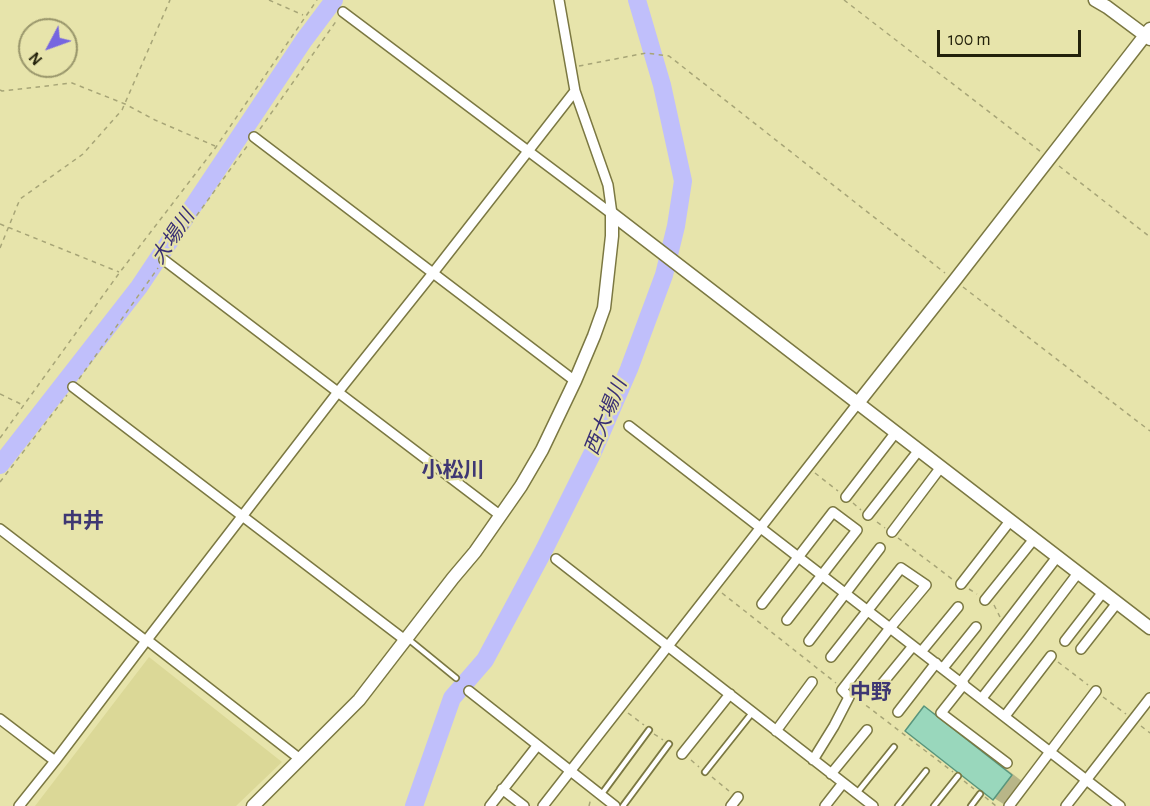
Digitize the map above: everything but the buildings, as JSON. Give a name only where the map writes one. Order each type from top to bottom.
[{"type":"street","points":[[253,806],[359,700],[475,552],[521,486],[542,450],[594,336],[604,308],[612,236],[612,214],[608,184],[575,91],[560,0]]},
{"type":"street","points":[[543,806],[1148,34],[1095,0]]},
{"type":"street","points":[[343,12],[612,214],[1150,628]]},
{"type":"street","points":[[19,806],[338,392],[434,273],[575,91]]},
{"type":"street","points":[[254,137],[574,381]]},
{"type":"street","points":[[164,260],[501,516]]},
{"type":"street","points":[[73,387],[405,639]]},
{"type":"street","points":[[629,426],[1120,806]]},
{"type":"street","points":[[846,497],[896,432]]},
{"type":"street","points":[[868,515],[919,450]]},
{"type":"street","points":[[892,532],[941,467]]},
{"type":"street","points":[[762,604],[833,512],[857,530],[787,620]]},
{"type":"street","points":[[961,584],[1010,521]]},
{"type":"street","points":[[0,529],[300,759]]},
{"type":"street","points":[[985,600],[1034,539]]},
{"type":"street","points":[[809,641],[880,548]]},
{"type":"street","points":[[1007,763],[941,713],[1057,556]]},
{"type":"street","points":[[556,559],[873,806]]},
{"type":"street","points":[[813,760],[849,697],[842,690],[926,585],[901,568],[831,657]]},
{"type":"street","points":[[982,698],[1078,573]]},
{"type":"street","points":[[1065,640],[1103,592]]},
{"type":"street","points":[[1082,648],[1117,603]]},
{"type":"street","points":[[921,652],[958,607]]},
{"type":"street","points":[[898,711],[975,627]]},
{"type":"street","points":[[881,685],[913,646]]},
{"type":"street","points":[[1005,716],[1051,656]]},
{"type":"street","points":[[776,731],[812,682]]},
{"type":"street","points":[[469,692],[615,806]]},
{"type":"street","points":[[1009,806],[1096,692]]},
{"type":"street","points":[[682,754],[730,694]]},
{"type":"street","points":[[1066,806],[1150,698]]},
{"type":"street","points":[[0,719],[55,761]]},
{"type":"street","points":[[831,774],[867,730]]},
{"type":"street","points":[[490,806],[537,746]]},
{"type":"street","points":[[825,806],[843,783]]},
{"type":"street","points":[[502,789],[524,806]]},
{"type":"street","points":[[731,806],[738,797]]},
{"type":"lane","points":[[405,639],[456,678]]},
{"type":"lane","points":[[705,771],[753,712]]},
{"type":"lane","points":[[601,795],[650,730]]},
{"type":"lane","points":[[623,806],[669,744]]},
{"type":"lane","points":[[857,793],[894,747]]},
{"type":"lane","points":[[898,806],[926,771]]},
{"type":"lane","points":[[934,806],[958,776]]},
{"type":"lane","points":[[971,806],[980,794]]},
{"type":"path","points":[[0,248],[20,200],[83,154],[122,110],[170,0]]},
{"type":"path","points":[[268,0],[305,16]]},
{"type":"path","points":[[0,438],[120,273],[216,147],[317,0]]},
{"type":"path","points":[[844,0],[1150,237]]},
{"type":"path","points":[[0,482],[73,387],[343,12]]},
{"type":"path","points":[[571,68],[646,53],[669,56],[1150,431]]},
{"type":"path","points":[[0,90],[72,82],[216,147]]},
{"type":"path","points":[[0,224],[120,273]]},
{"type":"path","points":[[0,394],[24,405]]},
{"type":"path","points":[[715,588],[996,806]]},
{"type":"shaded area","points":[[149,657],[282,762],[236,806],[35,806]]},
{"type":"waterway","name":"大場川","points":[[0,465],[139,287],[304,40],[334,0]]},
{"type":"waterway","name":"西大場川","points":[[414,806],[452,698],[485,660],[544,550],[593,452],[629,369],[664,275],[676,226],[683,181],[662,85],[637,0]]},
{"type":"district","name":"小松川","points":[[453,471]]},
{"type":"district","name":"中井","points":[[83,522]]},
{"type":"district","name":"中野","points":[[871,693]]}]
